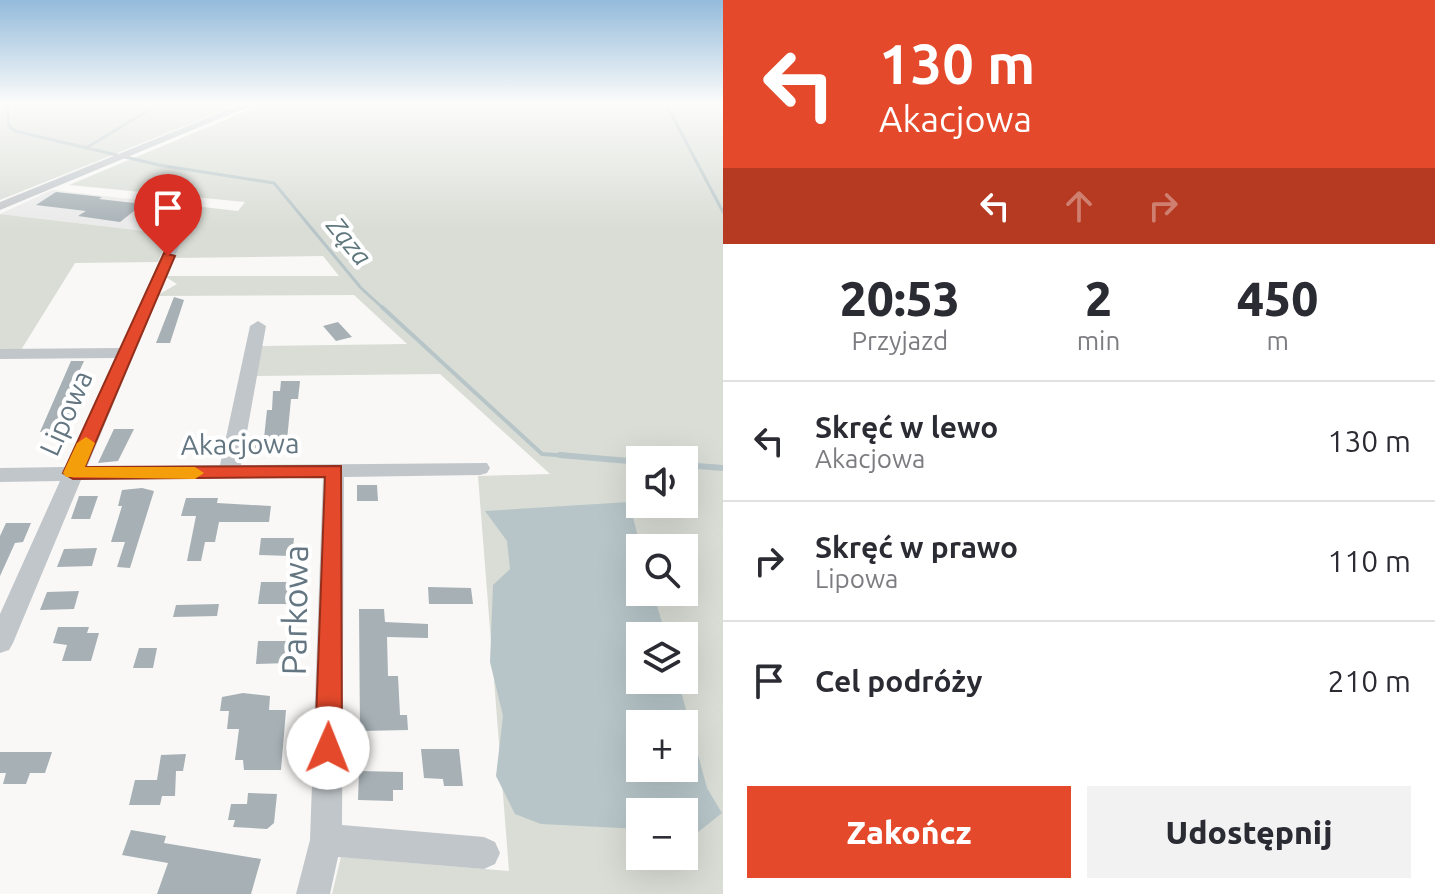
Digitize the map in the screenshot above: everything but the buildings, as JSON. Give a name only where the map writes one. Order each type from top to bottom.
[{"type":"street","points":[[0,206],[146,146]]},
{"type":"street","name":"Lipowa","points":[[0,643],[189,208]]},
{"type":"street","points":[[229,473],[258,326]]},
{"type":"street","points":[[0,354],[125,353]]},
{"type":"street","name":"Akacjowa","points":[[0,475],[480,468]]},
{"type":"street","name":"Parkowa","points":[[313,894],[326,840],[334,470]]},
{"type":"street","points":[[326,840],[484,853]]},
{"type":"shaded area","points":[[0,146],[136,146],[0,200]]},
{"type":"shaded area","points":[[163,146],[723,146],[723,894],[332,894],[341,857],[509,871],[478,476],[550,474],[440,374],[256,376],[261,346],[407,344],[354,295],[156,296],[177,284],[164,276],[339,276],[323,256],[173,258],[194,206],[238,211],[245,202],[69,185]]},
{"type":"shaded area","points":[[52,190],[182,205],[170,234],[0,214]]},
{"type":"shaded area","points":[[0,214],[170,234],[158,262],[75,263],[21,350],[0,350]]},
{"type":"shaded area","points":[[626,502],[626,518],[633,518],[637,534],[626,534],[626,606],[657,606],[662,622],[626,622],[626,694],[682,694],[686,710],[626,710],[626,782],[698,782],[698,754],[707,788],[722,813],[698,832],[698,798],[626,798],[626,828],[541,824],[515,814],[496,776],[503,716],[490,662],[493,585],[510,569],[507,541],[485,511]]},
{"type":"waterway","name":"Ząza","points":[[77,146],[86,148]]},
{"type":"waterway","points":[[86,148],[90,146]]},
{"type":"waterway","points":[[688,146],[723,212]]},
{"type":"waterway","name":"Ząza","points":[[86,148],[159,165],[274,183],[361,288],[384,309]]},
{"type":"waterway","name":"Ząza","points":[[382,307],[542,454],[578,457]]},
{"type":"waterway","name":"Ząza","points":[[560,455],[578,457]]},
{"type":"waterway","name":"Ząza","points":[[578,457],[584,457]]},
{"type":"waterway","name":"Ząza","points":[[578,457],[626,461]]},
{"type":"waterway","name":"Ząza","points":[[698,466],[723,468]]},
{"type":"slow traffic","points":[[86,443],[73,473],[195,473]]},
{"type":"route","points":[[168,256],[73,473],[334,470],[328,748]]}]
